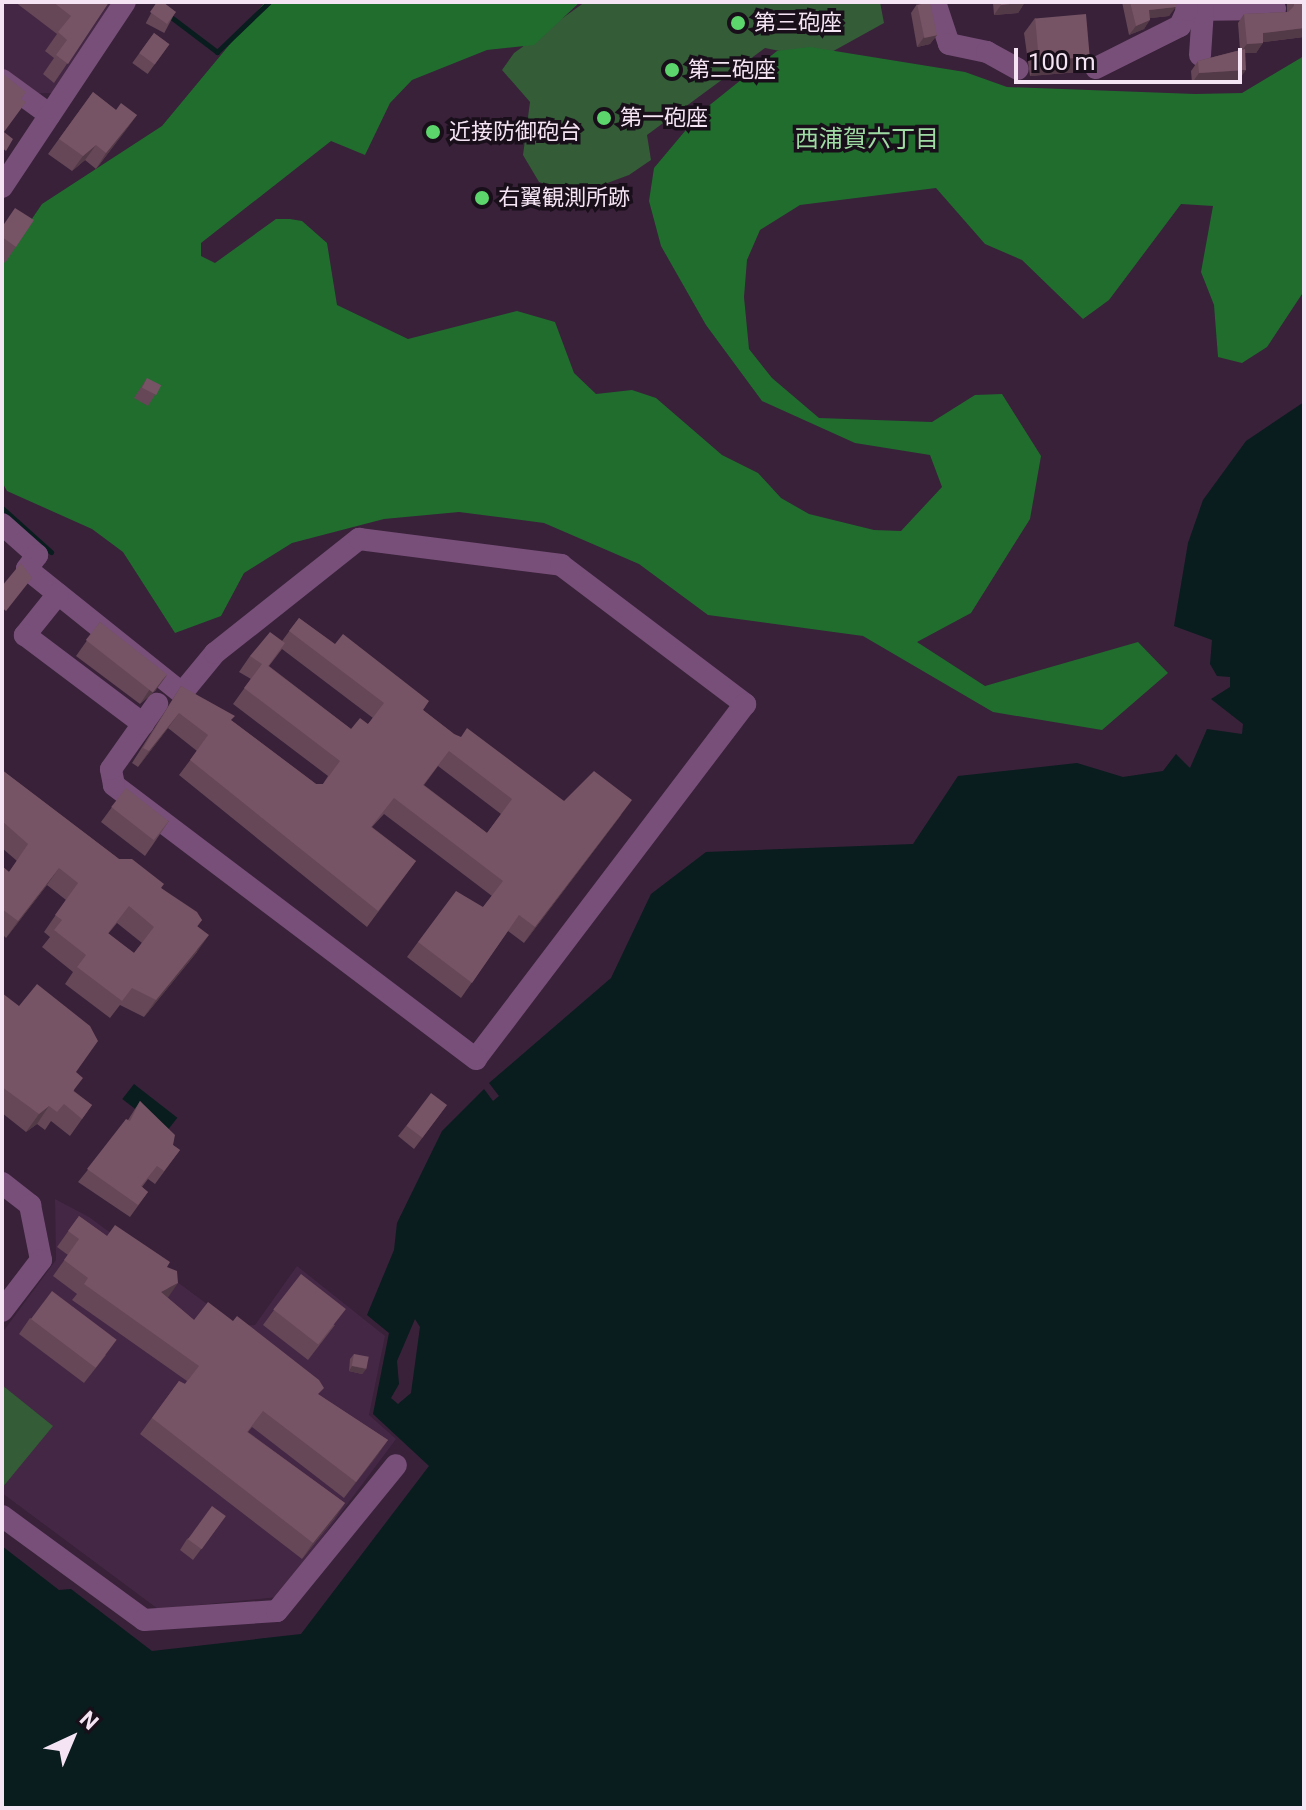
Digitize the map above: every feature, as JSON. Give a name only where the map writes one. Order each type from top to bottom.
[{"type":"street","points":[[2,187],[125,2]]},
{"type":"street","points":[[935,2],[949,44],[987,52],[1018,69]]},
{"type":"street","points":[[1192,7],[1275,9]]},
{"type":"street","points":[[1192,7],[1200,55]]},
{"type":"street","points":[[1096,68],[1180,26],[1192,7]]},
{"type":"street","points":[[2,80],[50,115]]},
{"type":"street","points":[[2,524],[37,555],[27,569],[182,693],[215,653],[359,539],[561,565],[745,704],[476,1059],[114,785],[111,769],[157,704]]},
{"type":"street","points":[[58,594],[25,635],[143,724]]},
{"type":"street","points":[[2,1183],[30,1205],[41,1260],[2,1311]]},
{"type":"street","points":[[2,1516],[144,1620],[277,1611],[396,1465]]},
{"type":"shaded area","points":[[2,2],[112,2],[54,93],[34,93],[2,68]]},
{"type":"shaded area","points":[[1304,402],[1304,1808],[2,1808],[2,1546],[59,1590],[71,1589],[152,1651],[301,1634],[429,1466],[373,1414],[389,1333],[367,1315],[394,1250],[397,1223],[442,1131],[484,1089],[493,1101],[499,1096],[489,1083],[611,978],[651,894],[706,852],[913,844],[958,776],[1077,763],[1123,777],[1163,771],[1176,754],[1190,768],[1207,729],[1242,734],[1243,724],[1211,699],[1230,687],[1230,677],[1217,676],[1210,664],[1212,640],[1174,626],[1188,543],[1203,500],[1246,441]],"holes":[[[415,1319],[420,1327],[411,1393],[398,1404],[391,1398],[399,1384],[397,1361]]]},
{"type":"shaded area","points":[[134,1084],[177,1118],[166,1133],[122,1099]]},
{"type":"shaded area","points":[[55,1199],[89,1217],[237,1326],[255,1325],[297,1266],[385,1336],[369,1415],[396,1439],[278,1597],[158,1609],[2,1493],[2,1333],[56,1260]]},
{"type":"green space","points":[[265,2],[580,2],[534,45],[487,50],[412,80],[390,103],[365,155],[331,141],[201,243],[201,256],[215,263],[276,219],[302,221],[327,243],[337,305],[408,339],[517,311],[555,322],[574,373],[596,394],[632,390],[656,398],[722,455],[758,473],[781,498],[809,514],[874,530],[901,531],[942,487],[930,455],[855,443],[762,401],[706,325],[661,246],[649,201],[654,168],[701,112],[777,51],[810,47],[965,72],[1007,87],[1195,94],[1242,93],[1304,56],[1304,291],[1267,347],[1242,363],[1218,357],[1214,305],[1201,272],[1213,206],[1181,204],[1109,300],[1083,319],[1022,260],[985,244],[936,188],[800,205],[760,230],[747,260],[744,297],[749,349],[772,378],[819,418],[932,422],[975,395],[1002,394],[1041,456],[1030,519],[971,613],[917,642],[985,686],[1138,642],[1168,673],[1102,730],[993,712],[863,636],[708,615],[639,564],[544,523],[459,512],[384,519],[292,543],[244,573],[221,616],[175,633],[123,552],[92,529],[7,491],[2,482],[2,263],[42,204],[162,126]]},
{"type":"green space","points":[[585,2],[880,2],[884,23],[819,59],[765,48],[647,135],[651,160],[629,175],[594,188],[557,188],[539,182],[523,155],[530,102],[502,70],[514,53]]},
{"type":"green space","points":[[2,1385],[53,1426],[2,1488]]},
{"type":"building","points":[[53,2],[109,2],[68,64],[56,55],[67,40],[58,32],[71,16]]},
{"type":"building","points":[[157,2],[163,2],[176,12],[167,24],[150,12]]},
{"type":"building","points":[[930,2],[937,35],[924,38],[917,5]]},
{"type":"building","points":[[1130,2],[1177,2],[1176,7],[1149,10],[1150,20],[1136,26]]},
{"type":"building","points":[[1294,2],[1304,2],[1304,28],[1263,33],[1263,43],[1247,44],[1244,14],[1288,12]]},
{"type":"building","points":[[1086,14],[1090,57],[1039,61],[1035,18]]},
{"type":"building","points":[[154,33],[169,44],[155,64],[139,53]]},
{"type":"building","points":[[1245,49],[1246,70],[1199,73],[1198,61]]},
{"type":"building","points":[[2,73],[26,92],[21,99],[26,102],[4,132],[13,139],[6,151],[2,148]]},
{"type":"building","points":[[93,92],[116,110],[121,103],[137,115],[106,153],[96,145],[83,156],[59,139]]},
{"type":"building","points":[[15,208],[34,220],[16,247],[2,237],[2,227]]},
{"type":"building","points":[[147,378],[161,385],[156,395],[142,388]]},
{"type":"building","points":[[21,563],[32,578],[6,611],[2,608],[2,586]]},
{"type":"building","points":[[299,618],[335,644],[343,634],[429,701],[423,710],[454,734],[461,737],[467,728],[564,801],[594,771],[632,800],[535,927],[519,915],[472,983],[418,942],[456,891],[483,907],[503,881],[394,798],[371,827],[416,861],[378,911],[190,760],[208,735],[179,713],[149,751],[143,748],[181,686],[235,716],[231,720],[316,784],[323,784],[340,761],[244,688],[262,664],[250,656],[270,632],[285,643],[268,666],[351,729],[360,718],[368,724],[384,703],[289,631]],"holes":[[[449,751],[512,799],[487,833],[423,785]]]},
{"type":"building","points":[[100,622],[167,674],[153,692],[86,640]]},
{"type":"building","points":[[2,770],[119,859],[132,859],[164,884],[161,888],[197,912],[202,920],[197,926],[209,935],[156,1000],[132,988],[122,1001],[77,967],[86,955],[54,930],[62,920],[55,915],[78,883],[59,868],[18,921],[2,909],[2,866],[9,872],[28,844],[2,821]],"holes":[[[129,906],[154,927],[134,953],[108,933]]]},
{"type":"building","points":[[126,788],[169,821],[154,840],[111,807]]},
{"type":"building","points":[[37,984],[90,1026],[98,1041],[76,1072],[83,1078],[73,1091],[92,1105],[82,1119],[64,1104],[57,1112],[49,1106],[39,1114],[2,1087],[2,993],[19,1006]]},
{"type":"building","points":[[431,1093],[447,1105],[422,1138],[406,1126]]},
{"type":"building","points":[[140,1101],[175,1135],[173,1145],[180,1150],[164,1171],[157,1166],[141,1186],[148,1192],[138,1205],[87,1169],[126,1119],[130,1121]]},
{"type":"building","points":[[79,1216],[107,1236],[115,1225],[170,1262],[167,1267],[177,1271],[178,1283],[161,1292],[194,1320],[208,1302],[233,1321],[237,1316],[319,1380],[324,1388],[318,1394],[388,1440],[356,1482],[263,1411],[247,1432],[345,1503],[313,1543],[152,1418],[179,1381],[185,1384],[199,1366],[84,1284],[88,1278],[64,1260],[79,1239],[68,1231]]},
{"type":"building","points":[[301,1274],[346,1309],[318,1345],[273,1309]]},
{"type":"building","points":[[52,1291],[117,1340],[96,1368],[31,1319]]},
{"type":"building","points":[[354,1354],[369,1357],[366,1369],[352,1366]]},
{"type":"building","points":[[212,1506],[226,1516],[202,1549],[188,1539]]},
{"type":"waterway","points":[[167,14],[217,52],[269,2]]},
{"type":"waterway","points":[[2,508],[51,552]]},
{"type":"place","name":"第三砲座","points":[[738,23]]},
{"type":"place","name":"第二砲座","points":[[672,70]]},
{"type":"place","name":"第一砲座","points":[[604,118]]},
{"type":"place","name":"近接防御砲台","points":[[433,132]]},
{"type":"place","name":"右翼観測所跡","points":[[482,198]]},
{"type":"district","name":"西浦賀六丁目","points":[[867,140]]}]
